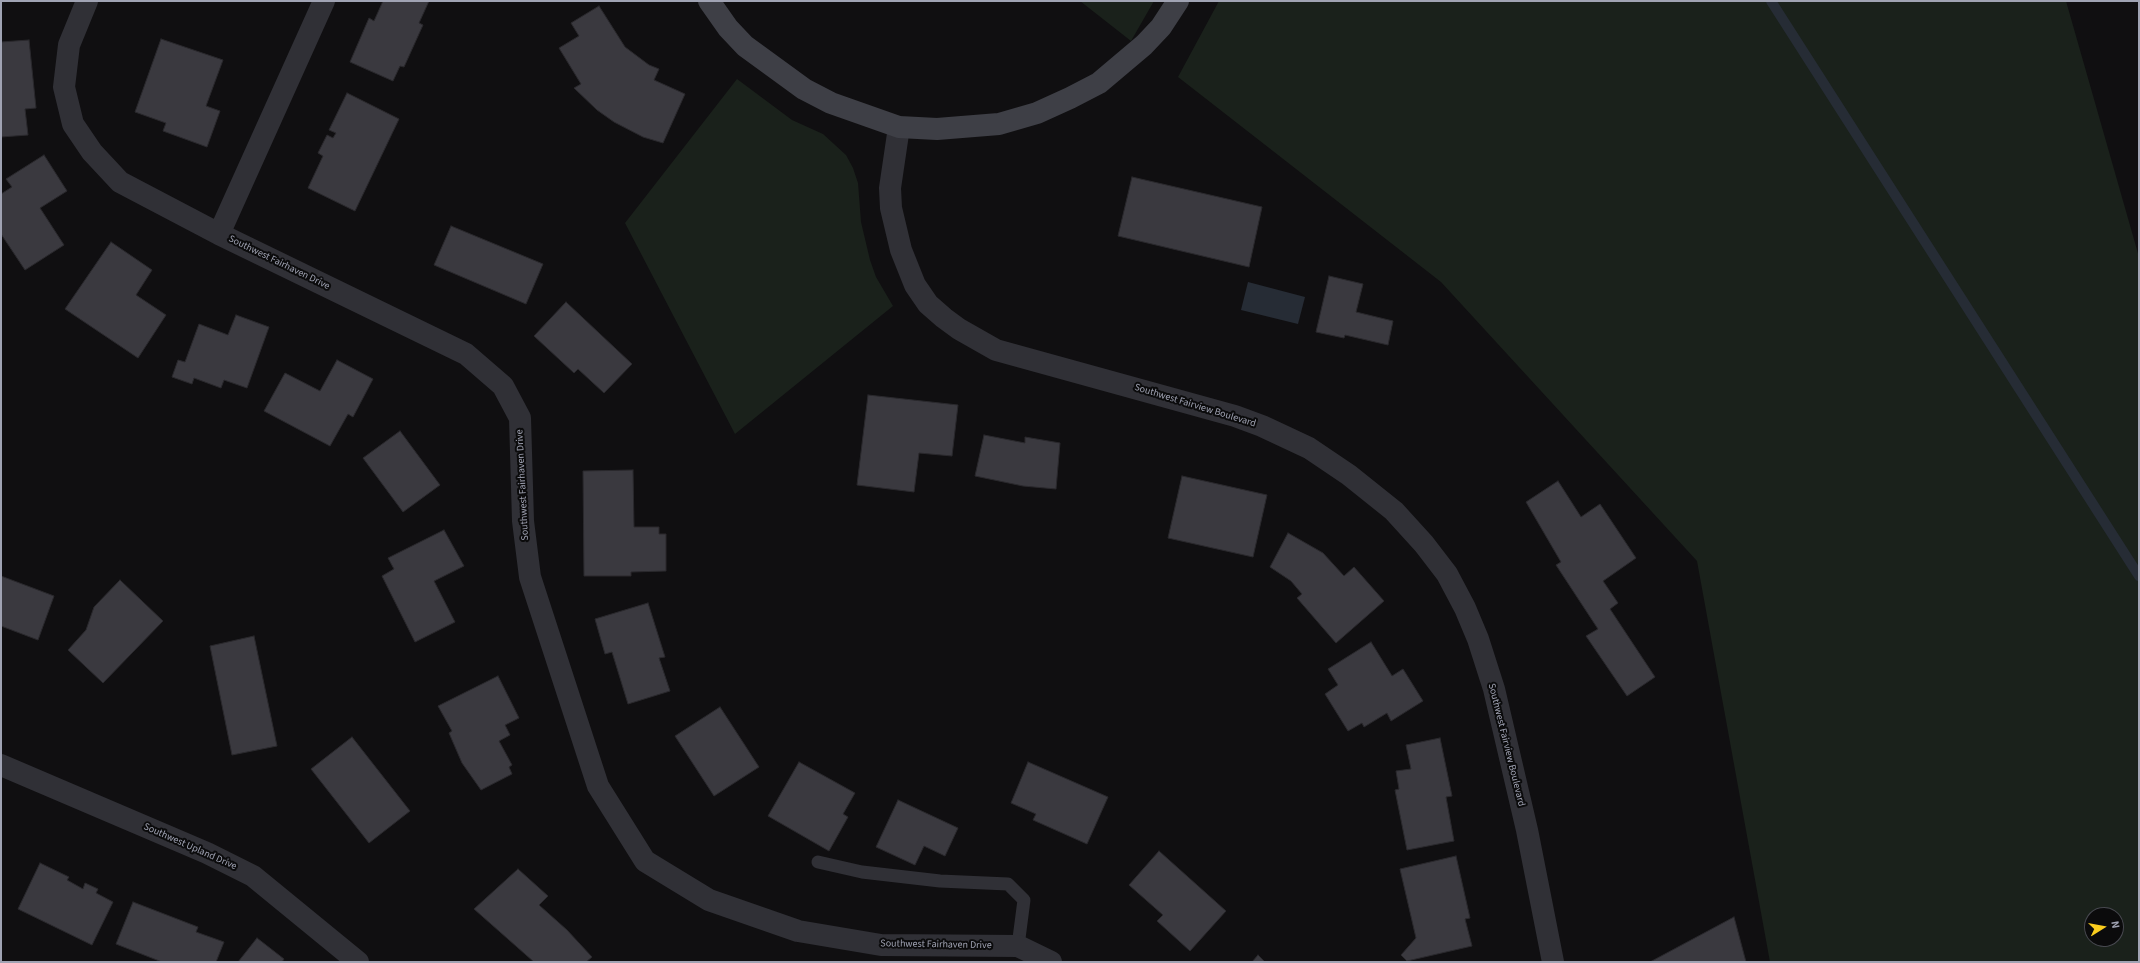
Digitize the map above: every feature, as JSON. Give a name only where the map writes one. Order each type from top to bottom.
[{"type":"main road","points":[[709,1],[745,46],[804,89],[831,103],[899,127],[966,128],[999,124],[1037,113],[1098,83],[1144,45],[1161,27],[1178,1]]},
{"type":"street","points":[[87,1],[69,45],[64,87],[73,124],[92,152],[120,182],[219,234]]},
{"type":"street","name":"Southwest Fairhaven Drive","points":[[324,1],[219,234],[466,354],[503,386],[520,418],[523,465],[523,521],[530,577],[598,786],[645,861],[709,900],[798,931],[881,945],[1018,946],[1051,962]]},
{"type":"street","name":"Southwest Fairview Boulevard","points":[[899,127],[890,188],[891,208],[901,250],[915,285],[928,304],[944,318],[959,329],[996,350],[1235,416],[1262,426],[1309,448],[1349,475],[1394,512],[1424,544],[1447,574],[1465,608],[1478,639],[1494,689],[1527,830],[1553,962]]},
{"type":"street","name":"Southwest Upland Drive","points":[[1,765],[207,853],[252,876],[358,962]]},
{"type":"lane","points":[[818,862],[862,872],[940,881],[1008,884],[1024,900],[1018,946]]},
{"type":"shaded area","points":[[1080,1],[1154,1],[1131,41]]},
{"type":"shaded area","points":[[1219,1],[2066,1],[2139,257],[2139,962],[1770,962],[1697,561],[1441,282],[1178,77]]},
{"type":"shaded area","points":[[737,79],[792,120],[823,134],[846,155],[853,168],[858,183],[861,222],[870,260],[876,277],[893,306],[735,434],[625,223]]},
{"type":"shaded area","points":[[1248,282],[1305,297],[1298,324],[1241,310]]},
{"type":"building","points":[[383,1],[429,1],[419,23],[423,25],[404,67],[400,66],[393,81],[350,62],[369,18],[374,21]]},
{"type":"building","points":[[599,6],[625,47],[649,65],[659,69],[654,80],[685,94],[663,143],[643,137],[614,122],[597,110],[574,88],[581,84],[559,48],[579,36],[571,23]]},
{"type":"building","points":[[161,39],[223,60],[206,106],[220,111],[207,147],[163,131],[166,123],[135,112]]},
{"type":"building","points":[[29,40],[36,108],[25,109],[28,135],[1,137],[1,42]]},
{"type":"building","points":[[347,93],[399,119],[355,211],[308,188],[323,156],[318,153],[327,135],[333,138],[336,133],[329,130]]},
{"type":"building","points":[[44,155],[67,191],[40,208],[64,245],[25,270],[1,234],[1,194],[12,187],[6,179]]},
{"type":"building","points":[[1132,177],[1262,207],[1249,267],[1118,236]]},
{"type":"building","points":[[451,226],[543,264],[526,304],[434,265]]},
{"type":"building","points":[[111,242],[152,270],[136,295],[166,315],[138,358],[65,309]]},
{"type":"building","points":[[1329,276],[1363,284],[1356,312],[1393,321],[1388,345],[1345,335],[1344,338],[1316,332]]},
{"type":"building","points":[[566,302],[632,364],[604,393],[578,369],[574,373],[534,336]]},
{"type":"building","points":[[236,315],[269,327],[247,388],[224,380],[221,388],[194,378],[192,384],[172,377],[178,360],[185,362],[199,324],[228,335]]},
{"type":"building","points":[[337,360],[373,379],[353,417],[348,414],[330,446],[264,411],[285,373],[320,391]]},
{"type":"building","points":[[868,395],[958,405],[952,456],[919,453],[914,492],[857,485]]},
{"type":"building","points":[[400,431],[440,485],[403,512],[363,458]]},
{"type":"building","points":[[984,435],[1025,443],[1025,437],[1060,443],[1056,489],[1023,486],[975,476]]},
{"type":"building","points":[[633,470],[634,527],[659,527],[659,534],[666,534],[666,571],[631,572],[631,576],[584,576],[583,471]]},
{"type":"building","points":[[1182,476],[1267,495],[1253,557],[1168,538]]},
{"type":"building","points":[[1558,481],[1581,517],[1600,504],[1636,558],[1603,581],[1618,603],[1610,609],[1655,677],[1627,696],[1586,636],[1598,629],[1556,565],[1561,562],[1526,502]]},
{"type":"building","points":[[444,530],[464,566],[434,581],[455,622],[415,642],[382,576],[394,569],[388,558]]},
{"type":"building","points":[[1288,533],[1323,553],[1344,576],[1354,567],[1384,601],[1336,643],[1297,598],[1302,594],[1291,581],[1270,567]]},
{"type":"building","points":[[1,576],[54,596],[38,640],[1,626]]},
{"type":"building","points":[[120,580],[163,621],[103,683],[68,650],[86,630],[94,607]]},
{"type":"building","points":[[648,603],[665,657],[659,658],[670,691],[628,704],[612,652],[605,654],[595,619]]},
{"type":"building","points":[[254,636],[277,746],[232,755],[210,646]]},
{"type":"building","points":[[1371,642],[1392,676],[1403,669],[1423,701],[1391,721],[1387,713],[1364,727],[1362,723],[1348,731],[1325,694],[1338,685],[1328,669]]},
{"type":"building","points":[[498,676],[519,718],[505,725],[510,735],[499,741],[512,765],[509,767],[512,774],[481,790],[462,763],[449,733],[452,731],[438,706]]},
{"type":"building","points":[[720,707],[759,767],[714,796],[675,736]]},
{"type":"building","points":[[352,737],[410,811],[369,843],[311,769]]},
{"type":"building","points":[[1440,738],[1452,796],[1446,797],[1454,841],[1407,850],[1395,790],[1399,789],[1396,771],[1411,769],[1406,745]]},
{"type":"building","points":[[799,762],[855,793],[843,814],[848,817],[829,851],[768,816]]},
{"type":"building","points":[[1028,762],[1108,797],[1087,844],[1033,820],[1036,814],[1011,803]]},
{"type":"building","points":[[898,800],[958,828],[945,856],[924,846],[915,865],[876,847]]},
{"type":"building","points":[[1159,851],[1226,911],[1190,951],[1157,921],[1163,915],[1129,885]]},
{"type":"building","points":[[1456,856],[1470,918],[1465,919],[1472,946],[1407,961],[1401,955],[1416,938],[1400,869]]},
{"type":"building","points":[[40,863],[69,877],[67,880],[83,889],[85,883],[98,889],[96,893],[113,902],[92,945],[18,909]]},
{"type":"building","points":[[518,869],[548,896],[539,905],[567,930],[592,957],[586,962],[534,962],[474,909]]},
{"type":"building","points":[[133,902],[198,927],[196,932],[224,942],[216,962],[162,962],[116,944]]},
{"type":"building","points":[[1734,917],[1746,962],[1650,962]]},
{"type":"building","points":[[257,938],[284,959],[282,962],[238,962]]},
{"type":"building","points":[[1258,955],[1265,962],[1252,962]]},
{"type":"waterway","points":[[1771,1],[2139,576]]}]
